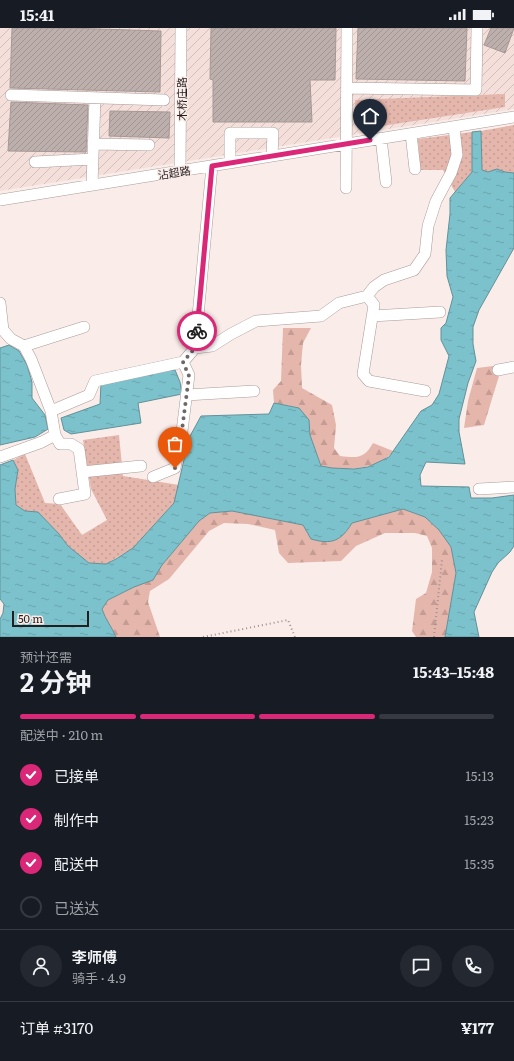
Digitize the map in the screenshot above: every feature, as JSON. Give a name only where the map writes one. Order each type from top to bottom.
[{"type":"street","name":"木桥庄路","points":[[180,171],[181,28]]},
{"type":"street","points":[[346,188],[347,28]]},
{"type":"street","points":[[347,88],[476,90],[477,28]]},
{"type":"street","points":[[11,95],[164,100]]},
{"type":"street","points":[[92,185],[94,98]]},
{"type":"street","name":"沾超路","points":[[0,200],[514,117]]},
{"type":"street","points":[[195,348],[212,346],[256,321],[320,316],[339,303],[367,296],[374,287],[384,280],[414,270],[425,254],[428,226],[436,201],[451,173],[457,155],[454,127]]},
{"type":"street","points":[[230,163],[230,133],[273,133],[272,156]]},
{"type":"street","points":[[411,134],[415,169]]},
{"type":"street","points":[[381,138],[386,182]]},
{"type":"street","points":[[93,144],[149,145]]},
{"type":"street","points":[[35,162],[93,159]]},
{"type":"street","points":[[51,411],[89,395],[94,381],[183,362],[195,348],[212,166]]},
{"type":"street","points":[[367,296],[374,305],[363,374],[369,381],[425,391]]},
{"type":"street","points":[[0,303],[1,331],[11,339],[24,346],[31,359],[51,411],[55,435],[60,444],[70,444],[79,449],[85,494],[59,499]]},
{"type":"street","points":[[372,316],[440,312]]},
{"type":"street","points":[[24,346],[84,327]]},
{"type":"street","points":[[153,477],[175,468],[182,430],[189,376],[183,362]]},
{"type":"street","points":[[498,370],[514,367]]},
{"type":"street","points":[[186,395],[254,391]]},
{"type":"street","points":[[0,457],[42,442],[55,435]]},
{"type":"street","points":[[82,472],[141,466]]},
{"type":"street","points":[[479,489],[514,486]]},
{"type":"path","points":[[434,637],[442,560]]},
{"type":"path","points":[[203,637],[288,620],[294,637]]},
{"type":"shaded area","points":[[0,28],[514,28],[514,109],[0,191]]},
{"type":"green space","points":[[505,94],[505,107],[369,128],[359,124],[356,115],[355,100]]},
{"type":"green space","points":[[514,125],[514,173],[497,169],[488,172],[482,170],[481,131]]},
{"type":"green space","points":[[472,132],[472,172],[455,192],[443,170],[420,170],[418,139]]},
{"type":"green space","points":[[283,328],[311,328],[303,343],[301,365],[302,388],[332,405],[336,425],[334,448],[340,456],[356,457],[363,455],[373,443],[393,451],[387,458],[370,466],[360,468],[340,469],[321,466],[310,435],[309,420],[295,407],[274,403],[273,390],[281,381]]},
{"type":"green space","points":[[493,366],[499,376],[484,425],[464,428],[468,401],[477,368]]},
{"type":"green space","points":[[119,435],[123,476],[179,485],[174,503],[133,548],[106,564],[90,563],[68,546],[38,512],[25,511],[16,505],[15,489],[18,470],[13,460],[25,454],[45,503],[60,504],[82,535],[107,520],[91,489],[83,440]]},
{"type":"green space","points":[[403,509],[425,517],[439,530],[451,547],[456,573],[445,637],[416,637],[412,631],[416,599],[426,593],[432,572],[432,548],[427,536],[415,533],[385,533],[356,546],[341,561],[288,563],[279,553],[275,530],[248,524],[224,523],[209,531],[169,579],[150,591],[148,602],[160,637],[116,637],[102,609],[108,600],[153,579],[162,565],[199,521],[210,513],[232,511],[303,525],[311,539],[346,532],[352,523]]},
{"type":"water","points":[[481,131],[482,170],[488,172],[497,169],[514,173],[514,248],[479,310],[473,327],[473,344],[476,361],[468,383],[459,419],[459,432],[465,464],[426,462],[420,475],[421,486],[469,487],[471,498],[492,498],[514,495],[514,546],[498,563],[492,572],[474,612],[479,637],[445,637],[456,573],[451,547],[439,530],[425,517],[403,509],[352,523],[340,538],[325,542],[311,539],[303,525],[232,511],[210,513],[199,521],[162,565],[153,580],[134,587],[108,600],[102,609],[116,637],[0,637],[0,619],[3,613],[4,604],[0,599],[0,465],[13,460],[18,470],[15,489],[16,505],[25,511],[38,512],[68,546],[89,563],[106,564],[133,548],[174,503],[189,438],[201,416],[269,414],[274,403],[299,408],[309,420],[310,435],[321,466],[354,469],[368,467],[389,457],[421,411],[432,405],[439,394],[449,356],[441,340],[441,328],[446,323],[453,297],[447,276],[446,250],[450,214],[450,198],[472,172],[472,132]]},
{"type":"water","points":[[9,345],[19,351],[27,365],[32,382],[32,398],[45,415],[48,429],[35,437],[0,445],[0,348]]},
{"type":"water","points":[[175,370],[180,382],[182,394],[138,403],[141,423],[71,434],[64,430],[61,418],[100,404],[101,384],[159,371]]},
{"type":"building","points":[[12,28],[161,31],[160,92],[10,88]]},
{"type":"building","points":[[211,28],[336,28],[335,80],[310,80],[312,122],[213,122],[213,80],[210,79]]},
{"type":"building","points":[[358,28],[467,28],[465,81],[356,79]]},
{"type":"building","points":[[491,28],[514,28],[505,53],[484,45]]},
{"type":"building","points":[[11,102],[88,105],[86,152],[8,151]]},
{"type":"building","points":[[110,111],[170,112],[169,138],[109,136]]},
{"type":"way so far","points":[[175,468],[182,430],[189,376],[183,362],[195,348],[197,331]]},
{"type":"route","points":[[197,331],[212,166],[370,140]]}]
